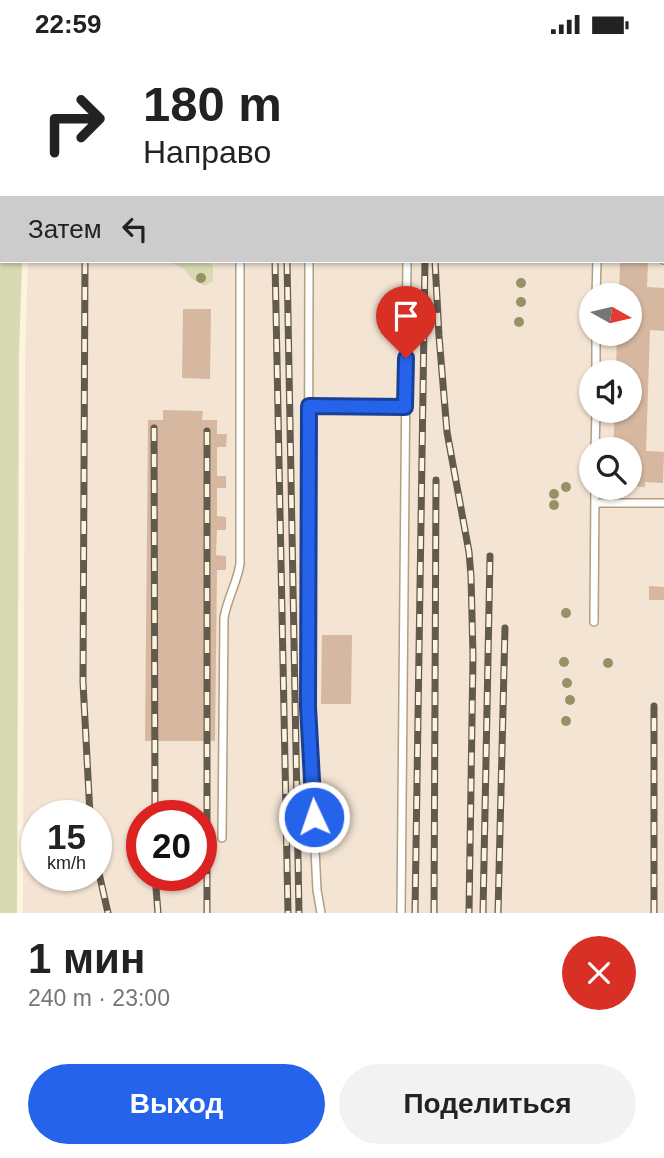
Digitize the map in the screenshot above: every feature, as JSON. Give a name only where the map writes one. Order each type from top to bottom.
[{"type":"lane","points":[[222,838],[224,618],[226,603],[240,564],[240,263]]},
{"type":"lane","points":[[309,263],[308,707],[317,890],[321,913]]},
{"type":"lane","points":[[401,913],[407,263]]},
{"type":"lane","points":[[596,283],[597,263]]},
{"type":"lane","points":[[309,406],[405,407]]},
{"type":"lane","points":[[594,622],[595,503],[664,503]]},
{"type":"shaded area","points":[[28,263],[664,263],[664,913],[23,913],[23,891],[112,891],[112,800],[23,800]]},
{"type":"green space","points":[[0,263],[22,263],[19,357],[17,913],[0,913]]},
{"type":"green space","points":[[171,263],[210,263],[213,266],[213,281],[205,286],[193,280],[183,268]]},
{"type":"building","points":[[620,263],[648,263],[647,287],[664,288],[664,331],[650,330],[646,451],[664,452],[663,483],[645,482],[645,487],[642,487],[642,437],[614,437],[614,423],[642,423],[642,360],[616,360],[617,347],[642,347],[642,283],[619,283]]},
{"type":"building","points":[[183,309],[211,309],[210,379],[182,378]]},
{"type":"building","points":[[163,410],[203,411],[202,420],[217,420],[217,434],[227,434],[226,447],[217,447],[217,476],[226,476],[226,488],[217,488],[217,516],[226,517],[226,530],[217,530],[216,555],[226,556],[226,570],[217,570],[215,741],[145,741],[148,420],[163,420]]},
{"type":"building","points":[[649,586],[664,587],[664,600],[649,600]]},
{"type":"building","points":[[322,635],[352,635],[351,704],[321,704]]},
{"type":"railway","points":[[85,263],[83,682],[89,800]]},
{"type":"railway","points":[[275,263],[288,913]]},
{"type":"railway","points":[[287,263],[299,913]]},
{"type":"railway","points":[[415,913],[425,263]]},
{"type":"railway","points":[[435,263],[447,432],[471,576],[473,656],[469,913]]},
{"type":"railway","points":[[154,428],[155,800]]},
{"type":"railway","points":[[207,431],[207,913]]},
{"type":"railway","points":[[434,913],[436,480]]},
{"type":"railway","points":[[483,913],[490,556]]},
{"type":"railway","points":[[498,913],[505,628]]},
{"type":"railway","points":[[654,706],[654,913]]},
{"type":"railway","points":[[103,891],[108,913]]},
{"type":"railway","points":[[156,891],[158,913]]},
{"type":"route","points":[[314,817],[308,707],[309,406],[405,407],[406,358]]}]
